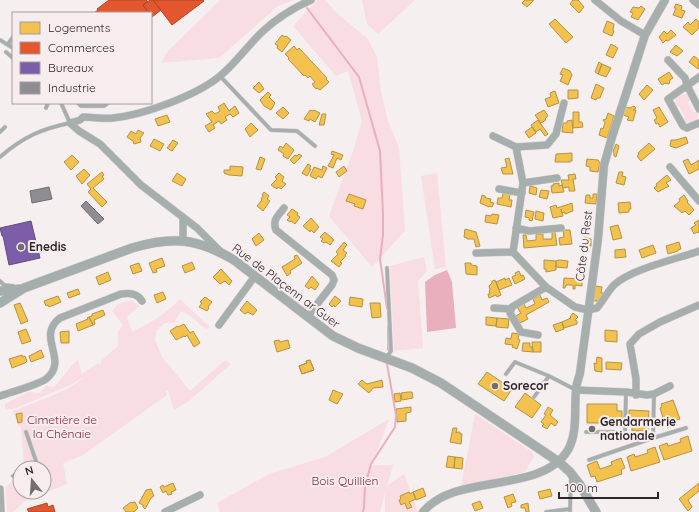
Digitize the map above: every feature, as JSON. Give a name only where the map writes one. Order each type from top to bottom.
[{"type":"main road","name":"Rue de Plaçenn ar Guer","points":[[0,303],[24,288],[132,248],[162,241],[198,243],[221,252],[234,260],[333,336],[358,348],[412,368],[446,386],[559,462],[580,485],[596,512]]},
{"type":"main road","name":"Rue de Plaçenn ar Guer","points":[[0,291],[24,288]]},
{"type":"street","points":[[70,123],[80,120],[83,117],[112,118],[142,112],[193,93],[220,76],[262,32],[279,18],[297,6],[311,0]]},
{"type":"street","points":[[595,0],[621,20],[645,35]]},
{"type":"street","name":"Côte du Rest","points":[[559,462],[568,450],[572,440],[576,411],[576,390],[580,373],[598,239],[604,165],[645,35],[665,0]]},
{"type":"street","points":[[693,0],[699,5]]},
{"type":"street","points":[[668,60],[685,78],[699,109]]},
{"type":"street","points":[[699,77],[668,99],[683,126],[687,128],[699,124]]},
{"type":"street","points":[[493,136],[516,147],[547,145],[556,134],[564,103]]},
{"type":"street","points":[[70,123],[79,131],[100,144],[141,185],[197,228],[221,252]]},
{"type":"street","points":[[513,252],[524,183],[516,147]]},
{"type":"street","points":[[670,167],[699,201]]},
{"type":"street","points":[[524,183],[557,178]]},
{"type":"street","points":[[499,188],[522,193]]},
{"type":"street","points":[[284,208],[275,220],[274,225],[276,230],[332,275],[334,280],[332,285],[307,316]]},
{"type":"street","points":[[183,218],[183,241]]},
{"type":"street","points":[[516,228],[529,231],[561,228]]},
{"type":"street","points":[[476,253],[513,252],[546,286],[575,307],[588,310],[597,308],[615,285],[627,277],[699,251]]},
{"type":"street","points":[[219,325],[255,276]]},
{"type":"street","points":[[538,335],[521,332],[510,313],[512,307],[546,286]]},
{"type":"street","points":[[0,396],[43,381],[52,373],[56,365],[56,359],[50,338],[50,332],[56,321],[60,318],[121,294],[127,293],[136,295],[142,301]]},
{"type":"street","points":[[636,395],[636,379],[630,344],[639,334],[660,322],[699,305]]},
{"type":"street","points":[[494,308],[511,309]]},
{"type":"street","points":[[576,390],[626,392],[636,395],[647,395],[654,394],[670,386]]},
{"type":"street","points":[[423,512],[444,496],[543,471],[559,462]]},
{"type":"street","points":[[0,489],[1,512]]},
{"type":"street","points":[[165,512],[200,495]]},
{"type":"lane","points":[[8,44],[12,38]]},
{"type":"lane","points":[[0,40],[12,47]]},
{"type":"lane","points":[[6,52],[12,57]]},
{"type":"lane","points":[[220,76],[271,130],[297,131],[315,146]]},
{"type":"lane","points":[[46,108],[48,104]]},
{"type":"lane","points":[[0,157],[14,145],[30,135],[49,128],[70,123],[61,104]]},
{"type":"lane","points":[[79,104],[81,106],[104,106],[107,104]]},
{"type":"lane","points":[[0,129],[5,127],[0,132]]},
{"type":"lane","points":[[386,358],[391,350],[387,268]]},
{"type":"lane","points":[[0,281],[4,285],[24,288]]},
{"type":"lane","points":[[506,374],[515,362],[549,376],[576,390]]},
{"type":"lane","points":[[534,397],[549,376]]},
{"type":"lane","points":[[586,432],[625,432],[626,392]]},
{"type":"lane","points":[[653,438],[654,394]]},
{"type":"lane","points":[[589,460],[686,428]]},
{"type":"lane","points":[[26,432],[36,460]]},
{"type":"lane","points":[[546,512],[570,511],[571,474]]},
{"type":"green space","points":[[220,0],[294,0],[278,6],[219,58],[161,63],[168,51]]},
{"type":"green space","points":[[317,0],[325,0],[339,15],[367,38],[377,57],[381,92],[388,121],[399,148],[405,231],[372,267],[329,216],[352,154],[362,121],[348,71],[336,76],[293,26]]},
{"type":"green space","points":[[362,0],[415,0],[378,34],[367,24]]},
{"type":"green space","points":[[688,94],[692,99],[688,102],[694,113],[698,111],[697,119],[694,124],[688,124],[681,119],[685,117],[679,106],[675,108],[674,104],[677,97]]},
{"type":"green space","points":[[437,173],[446,267],[435,269],[421,176]]},
{"type":"green space","points":[[424,257],[427,271],[418,281],[423,348],[394,351],[390,266]]},
{"type":"green space","name":"Cimetière de la Chênaie","points":[[180,299],[210,327],[206,329],[191,316],[181,311],[174,323],[165,323],[157,330],[155,340],[162,357],[190,391],[225,360],[231,364],[189,401],[174,410],[168,391],[165,390],[167,395],[83,455],[63,463],[67,484],[52,490],[52,460],[24,460],[21,427],[18,426],[13,411],[68,388],[84,377],[70,385],[16,408],[5,410],[5,404],[28,392],[40,393],[46,386],[54,387],[78,360],[82,374],[98,363],[100,365],[100,362],[118,346],[118,332],[123,325],[112,311],[118,304],[132,300],[139,306],[127,317],[132,332],[158,318]]},
{"type":"green space","points":[[475,414],[532,452],[534,456],[525,472],[461,487]]},
{"type":"green space","name":"Bois Quillien","points":[[389,419],[372,465],[393,465],[387,486],[404,474],[418,512],[385,512],[385,493],[380,512],[220,512],[217,503],[269,474],[325,457]]},
{"type":"green space","name":"Cimetière de la Chênaie","points":[[12,482],[12,500],[27,500],[13,512],[7,512],[6,487]]},
{"type":"shaded area","points":[[447,270],[452,282],[456,328],[427,332],[425,282],[435,275]]},
{"type":"building: Logements","points":[[525,0],[534,0],[527,7],[522,3]]},
{"type":"building: Logements","points":[[573,0],[578,0],[584,7],[579,13],[570,4]]},
{"type":"building: Logements","points":[[676,4],[682,6],[681,10],[685,11],[682,18],[673,15]]},
{"type":"building: Logements","points":[[641,6],[645,9],[638,20],[631,17],[633,13],[630,12],[633,7],[639,8]]},
{"type":"building: Logements","points":[[555,19],[573,37],[566,43],[549,24]]},
{"type":"building: Logements","points":[[696,19],[699,22],[699,28],[692,35],[683,27],[688,22],[690,25]]},
{"type":"building: Logements","points":[[607,21],[614,24],[612,36],[603,32]]},
{"type":"building: Logements","points":[[671,30],[676,35],[663,43],[659,37],[664,31],[667,34]]},
{"type":"building: Logements","points":[[282,35],[291,40],[282,52],[275,44]]},
{"type":"building: Logements","points":[[611,44],[618,48],[613,58],[606,55]]},
{"type":"building: Logements","points":[[676,45],[683,51],[677,56],[670,52]]},
{"type":"building: Logements","points":[[294,46],[297,50],[299,48],[327,78],[326,79],[329,82],[320,90],[317,88],[316,89],[312,84],[315,82],[310,76],[308,78],[305,75],[304,76],[285,54]]},
{"type":"building: Logements","points":[[694,56],[699,60],[698,69],[689,62]]},
{"type":"building: Logements","points":[[599,62],[602,64],[598,74],[595,72]]},
{"type":"building: Logements","points":[[602,64],[611,68],[606,77],[598,74]]},
{"type":"building: Logements","points":[[563,68],[570,71],[572,75],[568,85],[560,81],[563,75],[560,74]]},
{"type":"building: Logements","points":[[669,72],[673,78],[670,80],[669,84],[665,83],[662,85],[658,79]]},
{"type":"building: Logements","points":[[259,82],[264,89],[259,93],[253,88]]},
{"type":"building: Logements","points":[[596,84],[604,88],[600,98],[597,98],[596,100],[591,98]]},
{"type":"building: Logements","points":[[647,85],[653,90],[644,100],[639,94]]},
{"type":"building: Logements","points":[[568,90],[578,90],[578,98],[568,99]]},
{"type":"building: Logements","points":[[555,91],[559,103],[548,107],[545,99],[551,97],[550,93]]},
{"type":"building: Logements","points":[[268,92],[271,95],[269,97],[275,103],[271,110],[264,106],[260,100]]},
{"type":"building: Logements","points":[[224,103],[229,111],[235,106],[239,113],[233,117],[230,114],[225,117],[227,120],[221,124],[219,121],[213,125],[215,128],[209,132],[205,126],[212,122],[206,114],[212,111],[215,114],[220,111],[218,107]]},
{"type":"building: Logements","points":[[634,106],[636,108],[633,110],[636,110],[633,121],[627,120],[629,117],[623,115],[625,107],[630,108]]},
{"type":"building: Logements","points":[[283,107],[289,113],[283,119],[276,113]]},
{"type":"building: Logements","points":[[659,107],[668,122],[660,127],[654,120],[657,118],[653,110]]},
{"type":"building: Logements","points":[[310,110],[320,113],[315,122],[310,119],[309,121],[304,119]]},
{"type":"building: Logements","points":[[544,110],[548,116],[545,119],[546,120],[541,123],[535,115]]},
{"type":"building: Logements","points":[[573,112],[579,112],[579,122],[582,122],[583,127],[573,128]]},
{"type":"building: Logements","points":[[608,113],[614,116],[607,138],[599,135],[601,128],[603,129],[605,123],[603,120],[606,119]]},
{"type":"building: Logements","points":[[322,114],[326,114],[324,125],[319,125]]},
{"type":"building: Logements","points":[[167,115],[170,122],[158,126],[155,119]]},
{"type":"building: Logements","points":[[538,120],[548,134],[545,136],[540,129],[536,132],[531,125]]},
{"type":"building: Logements","points":[[572,120],[573,133],[562,132],[563,123],[567,123],[567,121]]},
{"type":"building: Logements","points":[[251,123],[258,130],[250,137],[245,129]]},
{"type":"building: Logements","points":[[532,127],[536,133],[529,138],[525,132]]},
{"type":"building: Logements","points":[[138,130],[144,133],[140,138],[141,142],[134,144],[133,141],[127,137],[131,131],[136,134]]},
{"type":"building: Logements","points":[[686,137],[688,143],[676,148],[670,146],[671,140]]},
{"type":"building: Logements","points":[[154,139],[164,144],[160,151],[150,146]]},
{"type":"building: Logements","points":[[173,140],[178,143],[172,151],[167,148]]},
{"type":"building: Logements","points":[[286,143],[294,150],[288,159],[278,150],[280,146],[283,148]]},
{"type":"building: Logements","points":[[649,143],[655,149],[641,161],[637,156],[639,154],[638,153]]},
{"type":"building: Logements","points":[[616,144],[619,146],[616,157],[614,156],[613,152]]},
{"type":"building: Logements","points":[[332,151],[343,155],[341,160],[337,158],[333,168],[328,166],[334,155],[331,154]]},
{"type":"building: Logements","points":[[572,153],[572,161],[555,162],[556,154]]},
{"type":"building: Logements","points":[[299,154],[302,156],[294,164],[290,160],[295,155],[297,156]]},
{"type":"building: Logements","points":[[72,155],[79,162],[71,170],[64,162]]},
{"type":"building: Logements","points":[[260,157],[265,159],[261,170],[256,169]]},
{"type":"building: Logements","points":[[509,158],[513,174],[503,174],[501,168],[507,167],[505,159]]},
{"type":"building: Logements","points":[[587,159],[598,160],[600,163],[598,172],[590,171],[590,167],[586,166]]},
{"type":"building: Logements","points":[[688,159],[691,165],[699,160],[699,169],[689,174],[683,161]]},
{"type":"building: Logements","points":[[308,164],[311,166],[309,169],[311,169],[307,176],[302,173]]},
{"type":"building: Logements","points":[[230,166],[243,167],[242,176],[224,173],[224,170],[230,170]]},
{"type":"building: Logements","points":[[323,166],[327,168],[322,178],[318,176],[316,179],[310,176],[314,167],[322,170]]},
{"type":"building: Logements","points":[[344,166],[347,171],[339,177],[336,172]]},
{"type":"building: Logements","points":[[84,169],[90,175],[82,184],[76,176]]},
{"type":"building: Logements","points":[[102,172],[104,179],[93,188],[107,202],[102,207],[88,192],[91,189],[87,184]]},
{"type":"building: Logements","points":[[619,172],[623,172],[622,176],[626,177],[624,185],[616,183]]},
{"type":"building: Logements","points":[[177,173],[186,179],[182,186],[172,181]]},
{"type":"building: Logements","points":[[279,173],[284,177],[282,181],[286,184],[281,189],[278,187],[277,189],[271,185],[277,179],[275,177]]},
{"type":"building: Logements","points":[[575,174],[576,179],[573,179],[575,191],[569,191],[569,187],[563,188],[561,180],[569,180],[568,175]]},
{"type":"building: Logements","points":[[667,175],[671,180],[666,183],[669,186],[658,192],[654,188],[657,186],[656,184]]},
{"type":"building: Logements","points":[[559,183],[559,186],[562,185],[564,192],[552,193],[551,186]]},
{"type":"building: Logements","points":[[530,186],[537,188],[536,195],[529,193]]},
{"type":"building: Logements","points":[[541,190],[549,191],[547,199],[539,197]]},
{"type":"building: Logements","points":[[264,192],[269,196],[267,199],[270,201],[263,211],[257,206],[262,200],[262,195]]},
{"type":"building: Logements","points":[[503,193],[510,194],[509,200],[512,200],[511,207],[497,204],[498,198],[502,198]]},
{"type":"building: Logements","points":[[349,194],[366,200],[363,209],[346,201]]},
{"type":"building: Logements","points":[[593,194],[597,194],[596,204],[585,203],[586,195],[590,195],[590,198],[593,198]]},
{"type":"building: Logements","points":[[482,195],[491,199],[490,202],[494,203],[492,207],[480,203]]},
{"type":"building: Logements","points":[[684,195],[688,201],[687,202],[694,210],[689,215],[685,211],[682,213],[674,206]]},
{"type":"building: Logements","points":[[630,202],[631,209],[629,209],[629,212],[619,213],[618,203]]},
{"type":"building: Logements","points":[[572,203],[573,211],[565,214],[565,212],[562,213],[563,216],[553,218],[550,207],[556,205],[557,208]]},
{"type":"building: Logements","points":[[292,209],[298,213],[297,215],[300,217],[295,224],[287,220],[290,217],[287,215]]},
{"type":"building: Logements","points":[[526,210],[534,212],[532,221],[525,217]]},
{"type":"building: Logements","points":[[536,211],[544,213],[543,221],[535,219]]},
{"type":"building: Logements","points":[[492,214],[499,215],[497,224],[485,222],[486,215],[491,216]]},
{"type":"building: Logements","points":[[311,218],[319,227],[314,233],[311,230],[310,232],[303,226]]},
{"type":"building: Logements","points":[[699,220],[699,233],[697,232],[694,234],[691,228],[696,225],[694,223]]},
{"type":"building: Logements","points":[[618,225],[622,238],[613,240],[610,227]]},
{"type":"building: Logements","points":[[465,229],[476,232],[480,246],[476,247],[474,239],[467,239],[464,237]]},
{"type":"building: Logements","points":[[563,230],[570,230],[572,244],[560,245],[559,238],[564,237]]},
{"type":"building: Logements","points":[[325,232],[334,240],[330,245],[321,241],[323,239],[320,237]]},
{"type":"building: Logements","points":[[555,232],[557,245],[524,248],[523,235],[526,235],[527,241],[536,240],[536,234],[543,234],[543,239],[552,239],[552,233]]},
{"type":"building: Logements","points":[[259,233],[264,240],[256,246],[252,239]]},
{"type":"building: Logements","points":[[584,237],[591,239],[591,246],[584,246]]},
{"type":"building: Logements","points":[[344,242],[347,245],[343,250],[347,253],[340,262],[342,263],[339,267],[331,261],[338,254],[336,252]]},
{"type":"building: Logements","points":[[679,242],[681,249],[668,254],[666,246]]},
{"type":"building: Logements","points":[[653,245],[656,253],[642,258],[639,250]]},
{"type":"building: Logements","points":[[625,249],[626,257],[615,258],[615,250]]},
{"type":"building: Logements","points":[[297,255],[302,263],[290,271],[291,273],[287,276],[282,267],[295,259],[294,256]]},
{"type":"building: Logements","points":[[162,258],[165,266],[156,269],[157,272],[153,273],[149,263]]},
{"type":"building: Logements","points":[[544,260],[556,261],[556,270],[546,272],[546,269],[544,269]]},
{"type":"building: Logements","points":[[556,261],[568,261],[567,268],[556,267]]},
{"type":"building: Logements","points":[[192,262],[195,269],[185,273],[182,266]]},
{"type":"building: Logements","points":[[139,263],[142,271],[133,274],[130,266]]},
{"type":"building: Logements","points":[[465,263],[471,263],[471,265],[477,266],[477,275],[466,274]]},
{"type":"building: Logements","points":[[221,269],[232,281],[229,285],[225,281],[220,284],[213,277]]},
{"type":"building: Logements","points":[[519,271],[521,276],[523,275],[525,279],[515,284],[512,277]]},
{"type":"building: Logements","points":[[108,272],[111,280],[99,285],[96,277]]},
{"type":"building: Logements","points":[[312,276],[319,284],[315,290],[311,287],[309,289],[305,286]]},
{"type":"building: Logements","points":[[505,278],[505,280],[509,278],[512,285],[499,290],[496,282]]},
{"type":"building: Logements","points":[[564,278],[582,279],[582,286],[575,285],[575,289],[573,289],[573,285],[566,285],[565,288],[563,288]]},
{"type":"building: Logements","points":[[495,280],[501,295],[497,297],[496,295],[489,298],[489,286],[492,281]]},
{"type":"building: Logements","points":[[596,286],[602,287],[602,299],[599,301],[593,301]]},
{"type":"building: Logements","points":[[78,289],[80,294],[69,298],[67,293]]},
{"type":"building: Logements","points":[[163,292],[166,299],[157,303],[154,295]]},
{"type":"building: Logements","points":[[540,295],[542,300],[547,298],[549,302],[526,315],[528,319],[520,323],[516,316],[521,313],[517,307],[524,304],[526,308],[535,304],[533,299]]},
{"type":"building: Logements","points":[[58,296],[61,302],[49,307],[48,305],[46,306],[44,301]]},
{"type":"building: Logements","points":[[335,296],[341,301],[335,307],[334,305],[332,307],[329,304]]},
{"type":"building: Logements","points":[[205,297],[212,302],[207,311],[199,307],[202,303],[200,302]]},
{"type":"building: Logements","points":[[350,297],[363,299],[362,307],[349,305]]},
{"type":"building: Logements","points":[[247,301],[257,310],[253,315],[248,312],[245,314],[240,310]]},
{"type":"building: Logements","points":[[20,303],[28,321],[21,324],[14,305]]},
{"type":"building: Logements","points":[[370,303],[380,303],[381,317],[372,318]]},
{"type":"building: Logements","points":[[103,310],[105,315],[94,320],[95,324],[93,325],[89,317],[92,316],[92,314]]},
{"type":"building: Logements","points":[[573,313],[578,317],[575,320],[577,321],[577,324],[564,328],[562,322],[571,318],[570,317]]},
{"type":"building: Logements","points":[[89,317],[93,325],[78,331],[76,324],[88,319],[87,318]]},
{"type":"building: Logements","points":[[486,317],[497,318],[496,326],[486,325]]},
{"type":"building: Logements","points":[[497,318],[509,319],[508,328],[496,327]]},
{"type":"building: Logements","points":[[562,322],[564,329],[556,332],[553,325]]},
{"type":"building: Logements","points":[[184,324],[190,333],[193,331],[200,343],[194,347],[187,335],[176,340],[170,331],[177,326],[178,327]]},
{"type":"building: Logements","points":[[26,329],[31,341],[22,344],[18,332]]},
{"type":"building: Logements","points":[[605,330],[617,331],[617,342],[605,341]]},
{"type":"building: Logements","points":[[69,331],[69,343],[61,343],[60,332]]},
{"type":"building: Logements","points":[[512,333],[519,334],[518,339],[520,340],[517,349],[512,347],[513,345],[505,344],[506,338],[511,339]]},
{"type":"building: Logements","points":[[279,340],[280,342],[288,340],[290,348],[277,352],[274,341]]},
{"type":"building: Logements","points":[[532,342],[541,342],[541,352],[533,352]]},
{"type":"building: Logements","points":[[523,343],[530,343],[530,347],[532,347],[533,352],[522,351]]},
{"type":"building: Logements","points":[[41,350],[44,357],[31,362],[29,356]]},
{"type":"building: Logements","points":[[22,355],[23,357],[25,356],[27,361],[12,368],[9,359]]},
{"type":"building: Logements","points":[[597,357],[602,358],[602,372],[595,371],[594,363],[596,364]]},
{"type":"building: Logements","points":[[310,360],[314,370],[302,374],[299,366]]},
{"type":"building: Logements","points":[[310,360],[314,370],[302,374],[299,366]]},
{"type":"building: Logements","points":[[606,362],[622,363],[621,370],[606,369]]},
{"type":"building: Logements","name":"Sorecor","points":[[487,372],[512,389],[504,401],[478,384]]},
{"type":"building: Logements","points":[[362,380],[367,384],[382,380],[383,387],[373,388],[369,393],[358,384]]},
{"type":"building: Logements","points":[[333,390],[343,394],[337,404],[329,400]]},
{"type":"building: Logements","points":[[412,392],[413,398],[402,400],[401,393]]},
{"type":"building: Logements","points":[[400,393],[401,401],[395,402],[394,394]]},
{"type":"building: Logements","points":[[525,393],[541,405],[532,418],[515,407]]},
{"type":"building: Logements","points":[[673,400],[680,419],[665,424],[660,408],[662,407],[661,404]]},
{"type":"building: Logements","points":[[587,404],[617,404],[617,411],[622,411],[622,423],[587,423]]},
{"type":"building: Logements","points":[[411,407],[411,412],[406,413],[406,421],[397,422],[396,409]]},
{"type":"building: Logements","points":[[548,407],[553,410],[550,415],[558,422],[555,426],[551,423],[547,429],[542,426],[544,424],[541,422],[546,415],[544,414]]},
{"type":"building: Logements","points":[[629,410],[649,411],[648,431],[632,431],[632,424],[629,424]]},
{"type":"building: Logements","points":[[22,413],[22,422],[18,423],[16,414]]},
{"type":"building: Logements","points":[[453,428],[457,428],[456,433],[460,432],[460,434],[462,434],[461,444],[450,442]]},
{"type":"building: Logements","points":[[688,436],[692,451],[664,460],[659,446],[667,443],[668,446],[681,442],[680,439]]},
{"type":"building: Logements","points":[[655,447],[660,462],[631,471],[627,457],[634,454],[635,457],[648,453],[647,450]]},
{"type":"building: Logements","points":[[448,456],[455,457],[454,468],[446,467]]},
{"type":"building: Logements","points":[[455,457],[463,458],[462,469],[454,468]]},
{"type":"building: Logements","points":[[621,458],[625,468],[621,470],[622,474],[597,482],[595,476],[591,477],[587,465],[597,461],[600,469],[612,465],[611,462]]},
{"type":"building: Logements","points":[[173,483],[176,490],[171,492],[172,494],[168,495],[166,491],[163,493],[160,487]]},
{"type":"building: Logements","points":[[699,483],[699,491],[688,500],[692,507],[688,511],[679,499]]},
{"type":"building: Logements","points":[[423,488],[426,496],[416,500],[413,492]]},
{"type":"building: Logements","points":[[151,489],[154,496],[151,498],[145,509],[143,505],[139,503],[146,490]]},
{"type":"building: Logements","points":[[550,489],[552,496],[540,499],[538,492]]},
{"type":"building: Logements","points":[[409,492],[410,494],[413,492],[416,499],[409,502],[412,507],[407,509],[405,503],[401,505],[399,500],[401,499],[400,496]]},
{"type":"building: Logements","points":[[513,494],[516,502],[511,503],[512,506],[508,508],[504,497]]},
{"type":"building: Logements","points":[[480,501],[483,508],[475,511],[472,504]]},
{"type":"building: Logements","points":[[131,502],[135,502],[138,508],[134,512],[126,512],[123,508]]},
{"type":"building: Logements","points":[[528,503],[529,512],[526,512],[525,508],[521,508],[521,505]]},
{"type":"building: Commerces","points":[[109,0],[146,0],[148,2],[143,5],[147,11],[146,12],[95,12],[98,10],[97,9]]},
{"type":"building: Commerces","points":[[150,0],[153,0],[161,10],[152,17],[152,12],[148,12],[143,5]]},
{"type":"building: Commerces","points":[[153,0],[203,0],[204,1],[172,25]]},
{"type":"building: Commerces","points":[[47,503],[48,507],[53,505],[55,512],[29,512],[27,509]]},
{"type":"building: Bureaux","name":"Enedis","points":[[31,221],[40,258],[9,265],[0,228]]},
{"type":"building: Industrie","points":[[49,187],[52,199],[32,203],[30,191]]},
{"type":"building: Industrie","points":[[86,201],[104,219],[98,224],[81,206]]},
{"type":"waterway","points":[[307,8],[359,77],[380,151],[383,213],[383,235],[380,259],[387,308]]},
{"type":"waterway","points":[[388,326],[388,350]]},
{"type":"waterway","points":[[363,512],[365,486],[371,464],[395,427],[396,415],[387,364]]},
{"type":"place","name":"Enedis","points":[[21,247]]},
{"type":"place","name":"Sorecor","points":[[495,386]]},
{"type":"place","name":"Gendarmerie nationale","points":[[592,429]]}]
